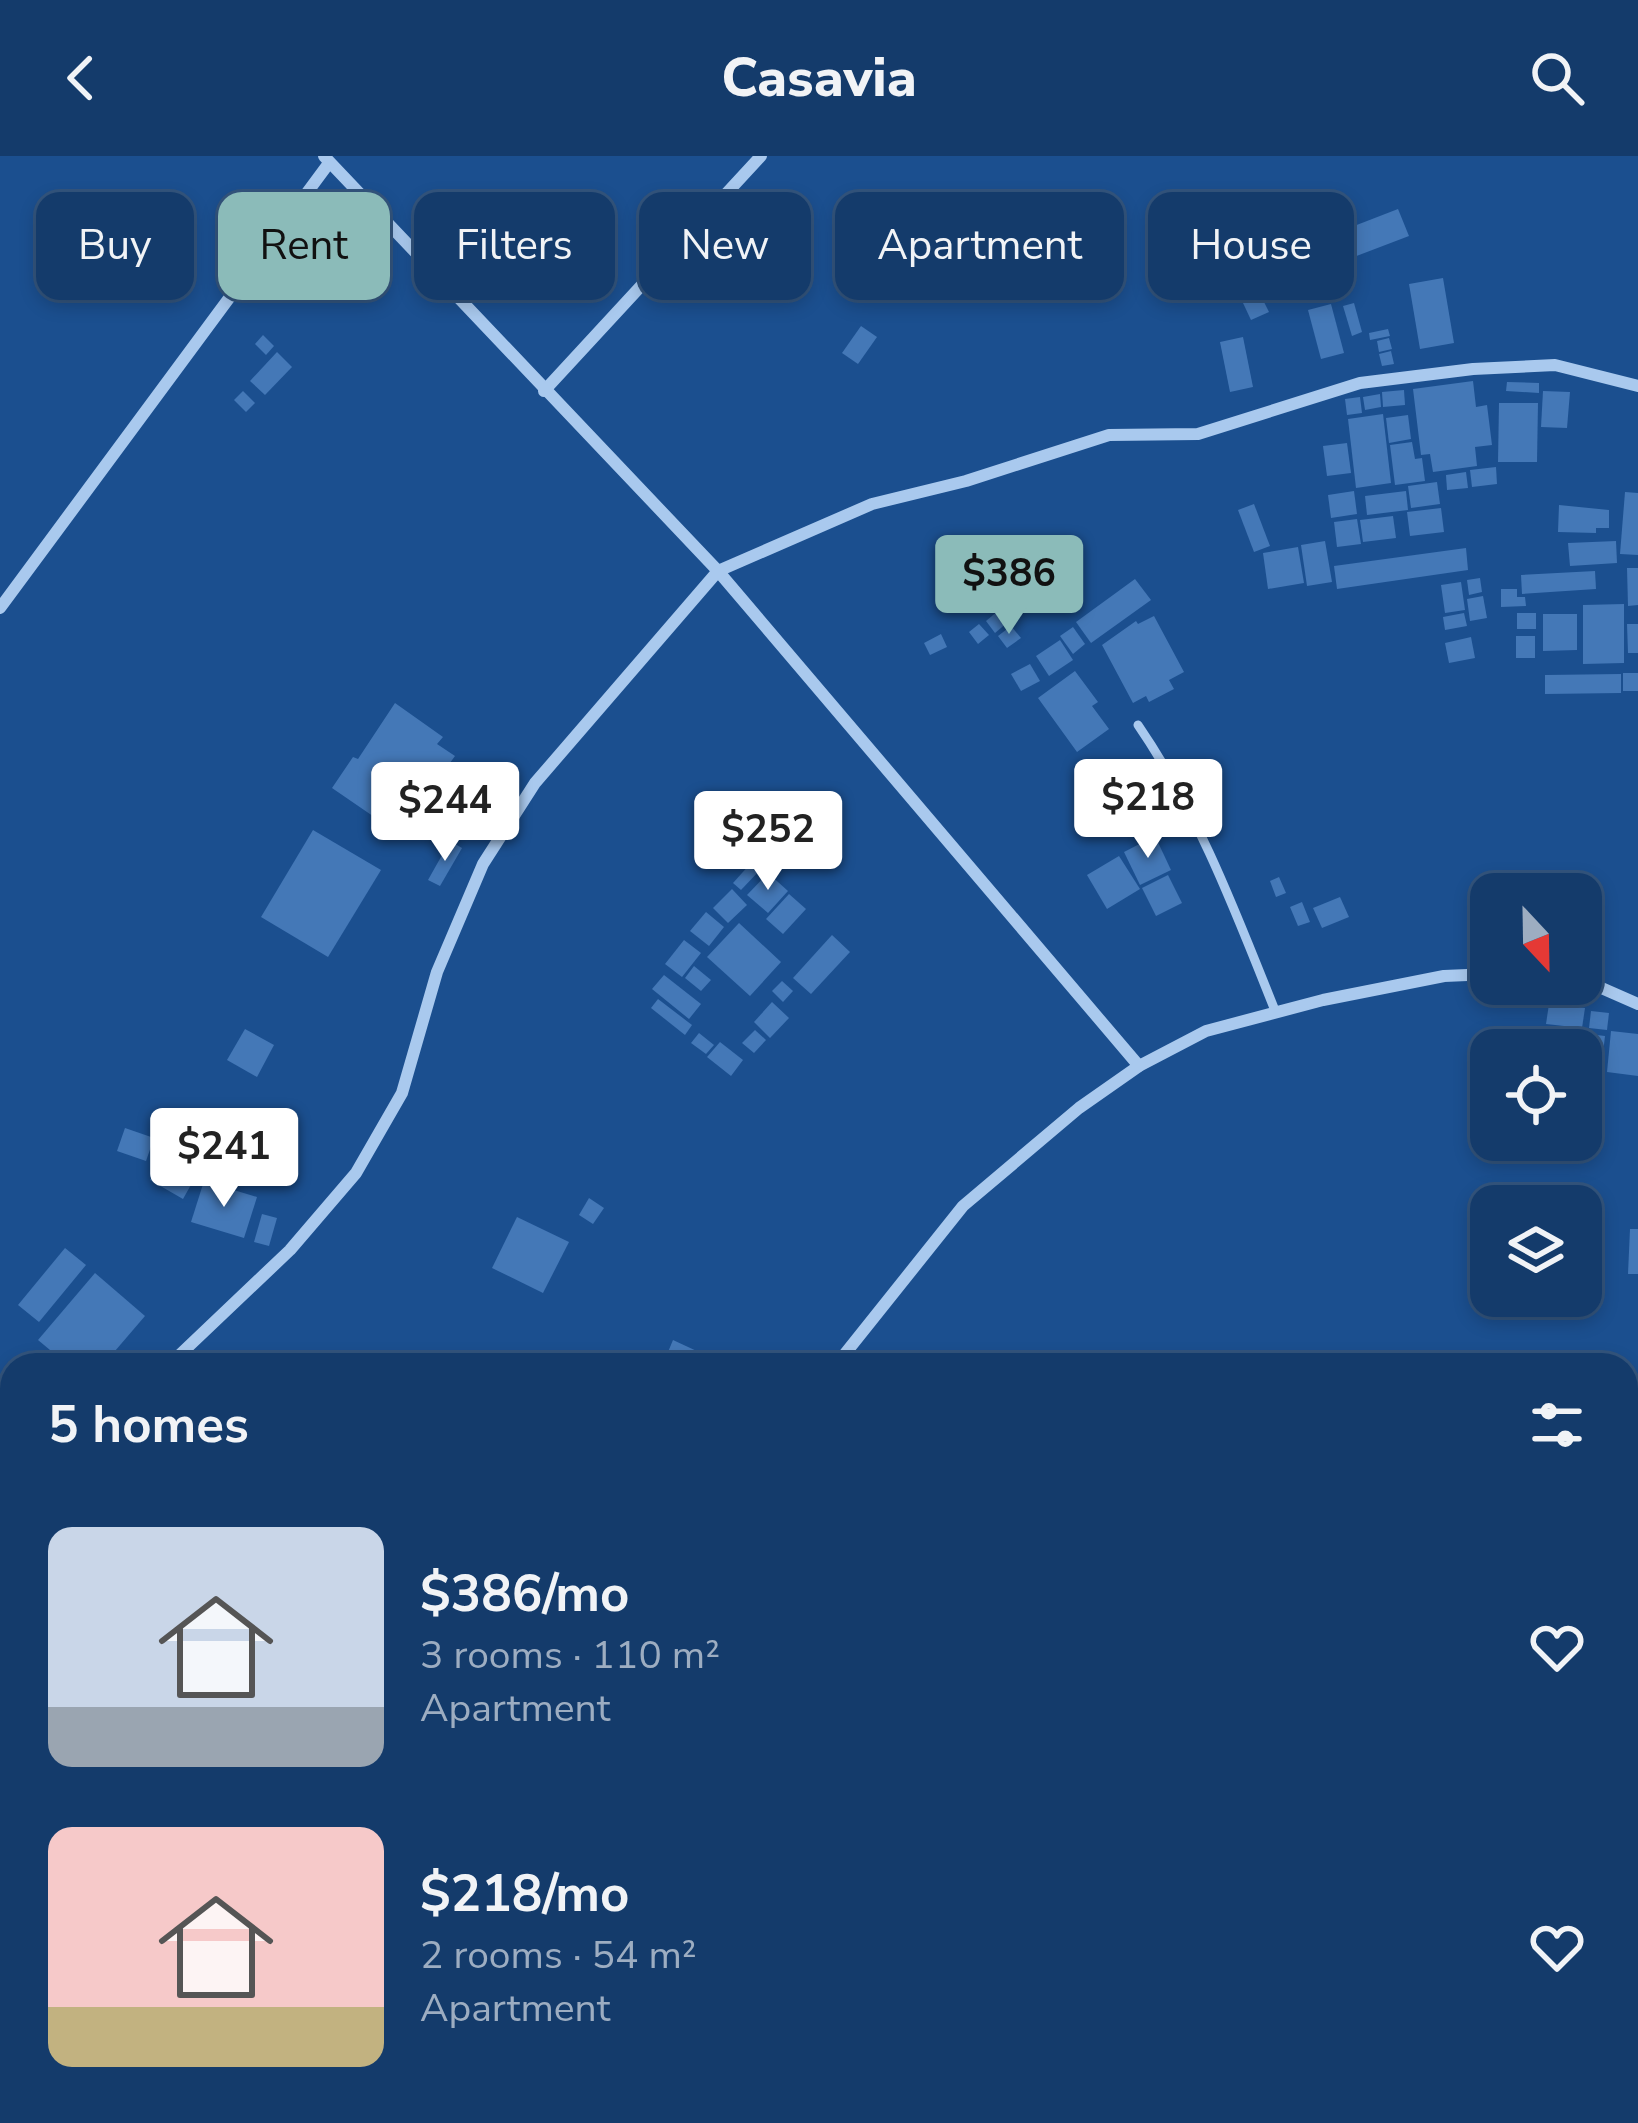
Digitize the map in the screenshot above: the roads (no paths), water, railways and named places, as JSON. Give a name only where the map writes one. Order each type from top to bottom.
[{"type":"street","points":[[544,391],[761,156]]},
{"type":"street","points":[[0,608],[327,159],[718,571],[1139,1066]]},
{"type":"street","points":[[182,1353],[290,1250],[356,1173],[402,1093],[437,972],[483,864],[535,783],[718,571],[872,504],[966,481],[1109,435],[1198,434],[1360,383],[1555,365],[1638,386]]},
{"type":"street","points":[[846,1353],[963,1207],[1079,1108],[1139,1066],[1206,1031],[1444,976],[1470,975]]},
{"type":"street","points":[[1602,988],[1638,1004]]},
{"type":"lane","points":[[1138,724],[1171,773],[1218,867],[1276,1013]]}]
